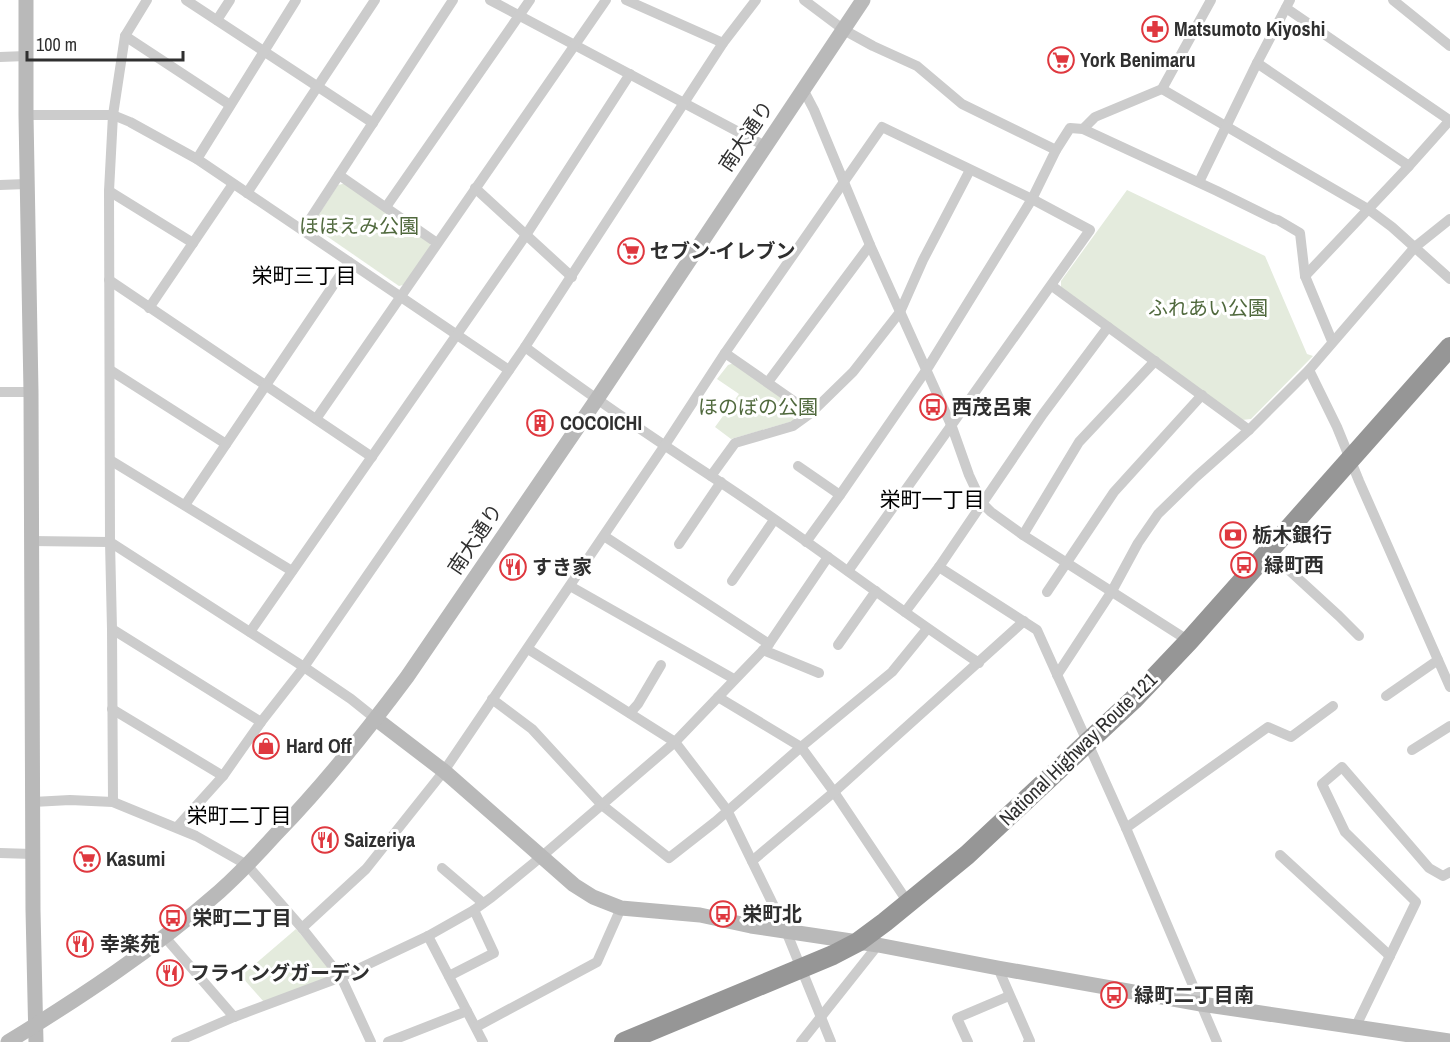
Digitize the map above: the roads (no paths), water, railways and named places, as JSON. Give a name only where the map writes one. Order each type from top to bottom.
[{"type":"highway","name":"National Highway Route 121","points":[[624,1042],[833,955],[858,942],[909,904],[967,855],[1133,700],[1189,641],[1450,347]]},
{"type":"street","points":[[26,0],[36,1042]]},
{"type":"street","points":[[112,802],[109,190],[113,115],[125,36],[147,0]]},
{"type":"street","points":[[186,0],[373,123]]},
{"type":"street","points":[[217,20],[230,0]]},
{"type":"street","points":[[197,159],[296,0]]},
{"type":"street","points":[[247,193],[375,0]]},
{"type":"street","points":[[303,230],[453,0]]},
{"type":"street","points":[[490,0],[765,146]]},
{"type":"street","points":[[387,207],[530,0]]},
{"type":"street","points":[[316,419],[606,0]]},
{"type":"street","points":[[626,0],[723,43]]},
{"type":"street","points":[[177,827],[223,776],[304,667],[525,347],[723,43],[756,0]]},
{"type":"street","points":[[804,0],[844,30],[917,66],[962,104],[1056,150]]},
{"type":"street","name":"南大通り","points":[[36,1024],[117,971],[220,891],[247,866],[316,792],[376,719],[597,399],[863,0]]},
{"type":"street","points":[[1083,129],[1095,117],[1162,89],[1211,0]]},
{"type":"street","points":[[1393,0],[1450,46]]},
{"type":"street","points":[[1199,182],[1288,4],[1450,120],[1305,276]]},
{"type":"street","points":[[125,36],[230,105]]},
{"type":"street","points":[[0,57],[26,56]]},
{"type":"street","points":[[1257,63],[1409,166]]},
{"type":"street","points":[[250,632],[526,235],[630,74]]},
{"type":"street","points":[[803,89],[814,110],[870,245],[927,369],[982,503],[1023,534],[1189,641]]},
{"type":"street","points":[[1162,89],[1368,209],[1450,279]]},
{"type":"street","points":[[26,115],[113,115],[130,122],[197,159],[509,370]]},
{"type":"street","points":[[302,928],[366,869],[444,771],[725,353],[882,127],[1032,199],[1090,230],[848,571]]},
{"type":"street","points":[[806,542],[927,369],[1032,199],[1056,150],[1070,128],[1083,129],[1199,182],[1300,233],[1305,276],[1332,341]]},
{"type":"street","points":[[679,544],[735,443],[793,426],[811,413],[853,372],[900,312],[923,260],[970,170]]},
{"type":"street","points":[[339,175],[437,243]]},
{"type":"street","points":[[0,185],[26,184]]},
{"type":"street","points":[[149,308],[233,184]]},
{"type":"street","points":[[475,188],[572,277]]},
{"type":"street","points":[[109,190],[193,243]]},
{"type":"street","points":[[1057,675],[1112,591],[1138,543],[1158,514],[1249,430],[1309,370],[1415,248],[1450,219]]},
{"type":"street","points":[[768,382],[870,245]]},
{"type":"street","points":[[184,505],[349,262]]},
{"type":"street","points":[[108,280],[372,457]]},
{"type":"street","points":[[1052,286],[1249,430]]},
{"type":"street","points":[[905,612],[939,567],[1043,414],[1108,327]]},
{"type":"street","points":[[525,347],[978,663]]},
{"type":"street","points":[[725,353],[811,413]]},
{"type":"street","points":[[1023,534],[1079,442],[1155,361]]},
{"type":"street","points":[[110,370],[226,444]]},
{"type":"street","points":[[1309,370],[1337,427],[1450,687]]},
{"type":"street","points":[[0,392],[31,392]]},
{"type":"street","points":[[1047,592],[1114,492],[1202,395]]},
{"type":"street","points":[[110,460],[292,571]]},
{"type":"street","points":[[798,466],[840,495]]},
{"type":"street","points":[[732,581],[774,520]]},
{"type":"street","points":[[604,536],[766,647],[819,673]]},
{"type":"street","points":[[31,541],[110,543],[351,699],[444,771],[583,891],[621,908],[700,915],[751,926],[878,945],[1201,1004],[1449,1041]]},
{"type":"street","points":[[1268,551],[1359,636]]},
{"type":"street","points":[[176,1042],[234,1017],[341,977],[428,936],[474,910],[541,857],[675,742],[766,647],[828,557]]},
{"type":"street","points":[[939,567],[1037,630],[1126,828],[1217,1042]]},
{"type":"street","points":[[570,586],[734,679]]},
{"type":"street","points":[[838,645],[876,591]]},
{"type":"street","points":[[752,861],[834,792],[1024,621]]},
{"type":"street","points":[[112,629],[261,722]]},
{"type":"street","points":[[492,699],[532,729],[602,805],[669,858],[715,822],[892,672],[927,629]]},
{"type":"street","points":[[528,649],[675,742],[727,810],[786,931],[831,1042]]},
{"type":"street","points":[[1386,696],[1438,660]]},
{"type":"street","points":[[630,713],[638,704],[661,665]]},
{"type":"street","points":[[718,697],[801,747],[909,904]]},
{"type":"street","points":[[1126,828],[1268,726],[1291,737],[1333,706]]},
{"type":"street","points":[[112,709],[223,776]]},
{"type":"street","points":[[1412,750],[1450,726]]},
{"type":"street","points":[[1355,1028],[1416,902],[1346,832],[1322,784],[1342,767],[1429,868],[1443,876],[1450,872]]},
{"type":"street","points":[[33,802],[70,800],[112,802],[196,836],[247,866],[302,928],[341,977],[371,1042]]},
{"type":"street","points":[[0,853],[33,854]]},
{"type":"street","points":[[1280,855],[1390,956]]},
{"type":"street","points":[[442,868],[483,903]]},
{"type":"street","points":[[476,1027],[597,962],[621,908]]},
{"type":"street","points":[[449,976],[494,953],[474,910]]},
{"type":"street","points":[[164,936],[234,1017]]},
{"type":"street","points":[[428,936],[483,1042]]},
{"type":"street","points":[[801,1042],[878,945]]},
{"type":"street","points":[[998,968],[1030,1041],[1028,1042]]},
{"type":"street","points":[[968,1042],[957,1018],[1009,996]]},
{"type":"street","points":[[388,1042],[467,1011]]},
{"type":"street","points":[[8,1042],[36,1024]]},
{"type":"street","points":[[19,1042],[36,1024]]},
{"type":"place","name":"Matsumoto Kiyoshi","points":[[1155,29]]},
{"type":"place","name":"York Benimaru","points":[[1061,60]]},
{"type":"place","name":"セブン-イレブン","points":[[631,251]]},
{"type":"place","name":"西茂呂東","points":[[933,407]]},
{"type":"place","name":"COCOICHI","points":[[540,423]]},
{"type":"place","name":"栃木銀行","points":[[1233,535]]},
{"type":"place","name":"緑町西","points":[[1244,565]]},
{"type":"place","name":"すき家","points":[[513,567]]},
{"type":"place","name":"Hard Off","points":[[266,746]]},
{"type":"place","name":"Saizeriya","points":[[325,840]]},
{"type":"place","name":"Kasumi","points":[[87,859]]},
{"type":"place","name":"栄町北","points":[[723,914]]},
{"type":"place","name":"栄町二丁目","points":[[173,918]]},
{"type":"place","name":"幸楽苑","points":[[80,944]]},
{"type":"place","name":"フライングガーデン","points":[[170,973]]},
{"type":"place","name":"緑町二丁目南","points":[[1114,995]]},
{"type":"district","name":"栄町三丁目","points":[[304,276]]},
{"type":"district","name":"栄町一丁目","points":[[932,500]]},
{"type":"district","name":"栄町二丁目","points":[[239,816]]},
{"type":"park label","name":"ほほえみ公園","points":[[359,226]]},
{"type":"park label","name":"ふれあい公園","points":[[1208,308]]},
{"type":"park label","name":"ほのぼの公園","points":[[758,407]]}]
